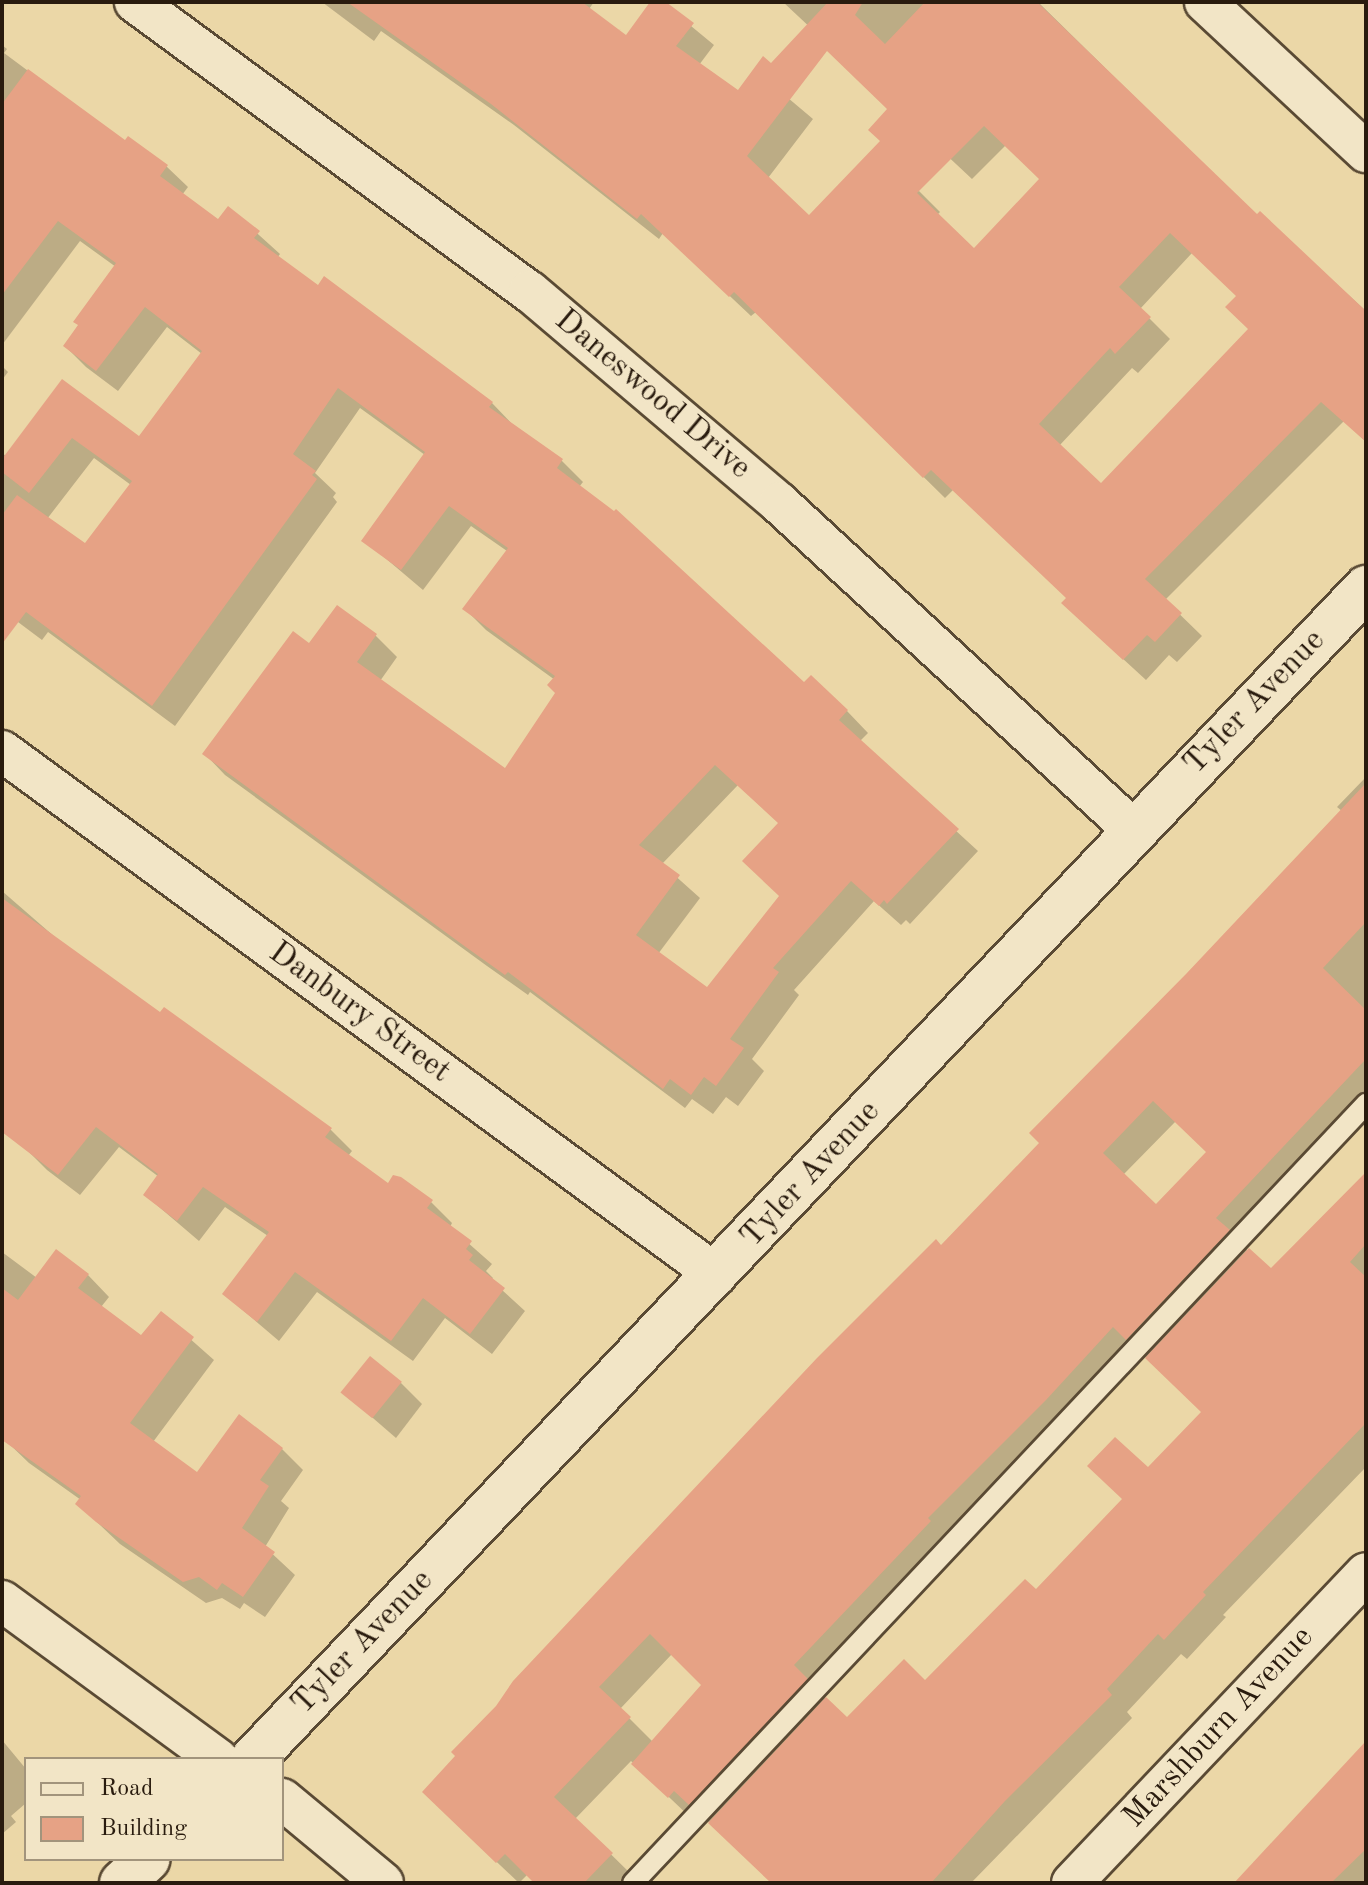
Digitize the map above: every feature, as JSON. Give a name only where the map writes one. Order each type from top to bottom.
[{"type":"street","name":"Daneswood Drive","points":[[135,2],[529,291],[779,503],[1133,830]]},
{"type":"street","points":[[1205,2],[1366,152]]},
{"type":"street","name":"Tyler Avenue","points":[[255,1757],[717,1275],[1133,830],[1366,588]]},
{"type":"street","name":"Danbury Street","points":[[2,751],[717,1275]]},
{"type":"street","name":"Marshburn Avenue","points":[[1072,1883],[1366,1573]]},
{"type":"street","points":[[2,1601],[215,1757]]},
{"type":"street","points":[[284,1801],[383,1883]]},
{"type":"street","points":[[122,1883],[146,1861]]},
{"type":"lane","points":[[633,1883],[1366,1104]]},
{"type":"building","points":[[347,2],[582,2],[626,35],[650,2],[666,2],[694,23],[676,46],[738,90],[763,56],[771,63],[828,2],[863,2],[855,15],[885,44],[925,2],[1037,2],[1257,214],[1260,211],[1366,311],[1366,442],[1321,402],[1145,579],[1182,613],[1155,642],[1147,635],[1123,660],[1061,603],[1066,598],[931,470],[923,478],[734,292],[729,297],[641,214],[637,219],[491,104]],"holes":[[[827,51],[887,109],[868,130],[880,141],[809,215],[747,156]],[[984,126],[1039,179],[974,248],[917,193]],[[1170,233],[1236,296],[1225,307],[1248,329],[1101,483],[1039,424],[1110,348],[1115,354],[1151,317],[1119,287]]]},
{"type":"building","points":[[28,69],[125,140],[128,136],[168,165],[160,176],[218,219],[228,206],[260,231],[254,238],[318,285],[324,276],[493,402],[489,407],[563,459],[557,468],[614,511],[616,509],[804,682],[811,675],[848,710],[839,720],[959,829],[887,904],[884,900],[879,906],[851,881],[773,968],[779,972],[730,1039],[744,1048],[716,1086],[704,1077],[691,1095],[670,1079],[663,1089],[508,972],[505,975],[202,754],[293,631],[309,643],[337,605],[377,634],[357,662],[505,768],[555,693],[547,685],[555,676],[462,609],[508,548],[449,506],[401,570],[361,541],[425,452],[338,388],[293,454],[316,471],[312,475],[317,479],[152,706],[26,612],[2,644],[2,515],[17,495],[85,543],[132,481],[72,438],[29,493],[2,472],[2,459],[62,379],[139,436],[202,351],[145,307],[96,371],[63,346],[78,325],[73,322],[116,263],[58,221],[2,295],[2,104]],"holes":[[[715,765],[778,823],[742,861],[779,896],[707,987],[636,935],[680,875],[639,845]]]},
{"type":"building","points":[[1366,783],[1366,922],[1323,968],[1366,1010],[1366,1059],[1216,1218],[1230,1230],[1126,1340],[1113,1327],[1046,1400],[928,1518],[931,1521],[794,1665],[808,1679],[689,1805],[674,1791],[668,1798],[631,1764],[701,1685],[650,1634],[599,1687],[631,1717],[554,1797],[613,1853],[584,1883],[534,1883],[505,1854],[496,1863],[422,1792],[455,1756],[451,1752],[496,1706],[513,1681],[817,1358],[936,1239],[941,1245],[1039,1143],[1029,1133],[1186,974]],"holes":[[[1153,1101],[1206,1152],[1156,1204],[1103,1153]]]},
{"type":"building","points":[[2,898],[160,1012],[164,1007],[332,1128],[325,1137],[388,1183],[393,1175],[401,1177],[433,1200],[427,1208],[472,1241],[466,1249],[473,1255],[469,1260],[505,1288],[470,1334],[423,1298],[391,1341],[295,1272],[257,1322],[222,1294],[269,1232],[203,1187],[177,1221],[143,1195],[158,1174],[96,1127],[58,1175],[2,1132]]},
{"type":"building","points":[[1366,1172],[1366,1244],[1350,1262],[1366,1277],[1366,1423],[1203,1592],[1206,1595],[1164,1640],[1158,1634],[1107,1689],[1112,1695],[1005,1801],[931,1883],[771,1883],[708,1823],[826,1697],[847,1717],[904,1659],[925,1680],[1025,1579],[1036,1589],[1122,1499],[1087,1466],[1115,1437],[1148,1467],[1201,1412],[1145,1358],[1249,1248],[1271,1268]]},
{"type":"building","points":[[56,1249],[89,1274],[78,1288],[141,1335],[161,1311],[194,1337],[130,1423],[197,1472],[239,1414],[283,1448],[260,1480],[269,1486],[242,1528],[275,1552],[243,1597],[222,1583],[217,1590],[199,1577],[183,1582],[96,1522],[75,1504],[81,1496],[2,1440],[2,1288],[18,1300]]},
{"type":"building","points":[[370,1356],[402,1382],[372,1418],[340,1393]]},
{"type":"building","points":[[1366,1741],[1366,1849],[1331,1883],[1234,1883]]}]
